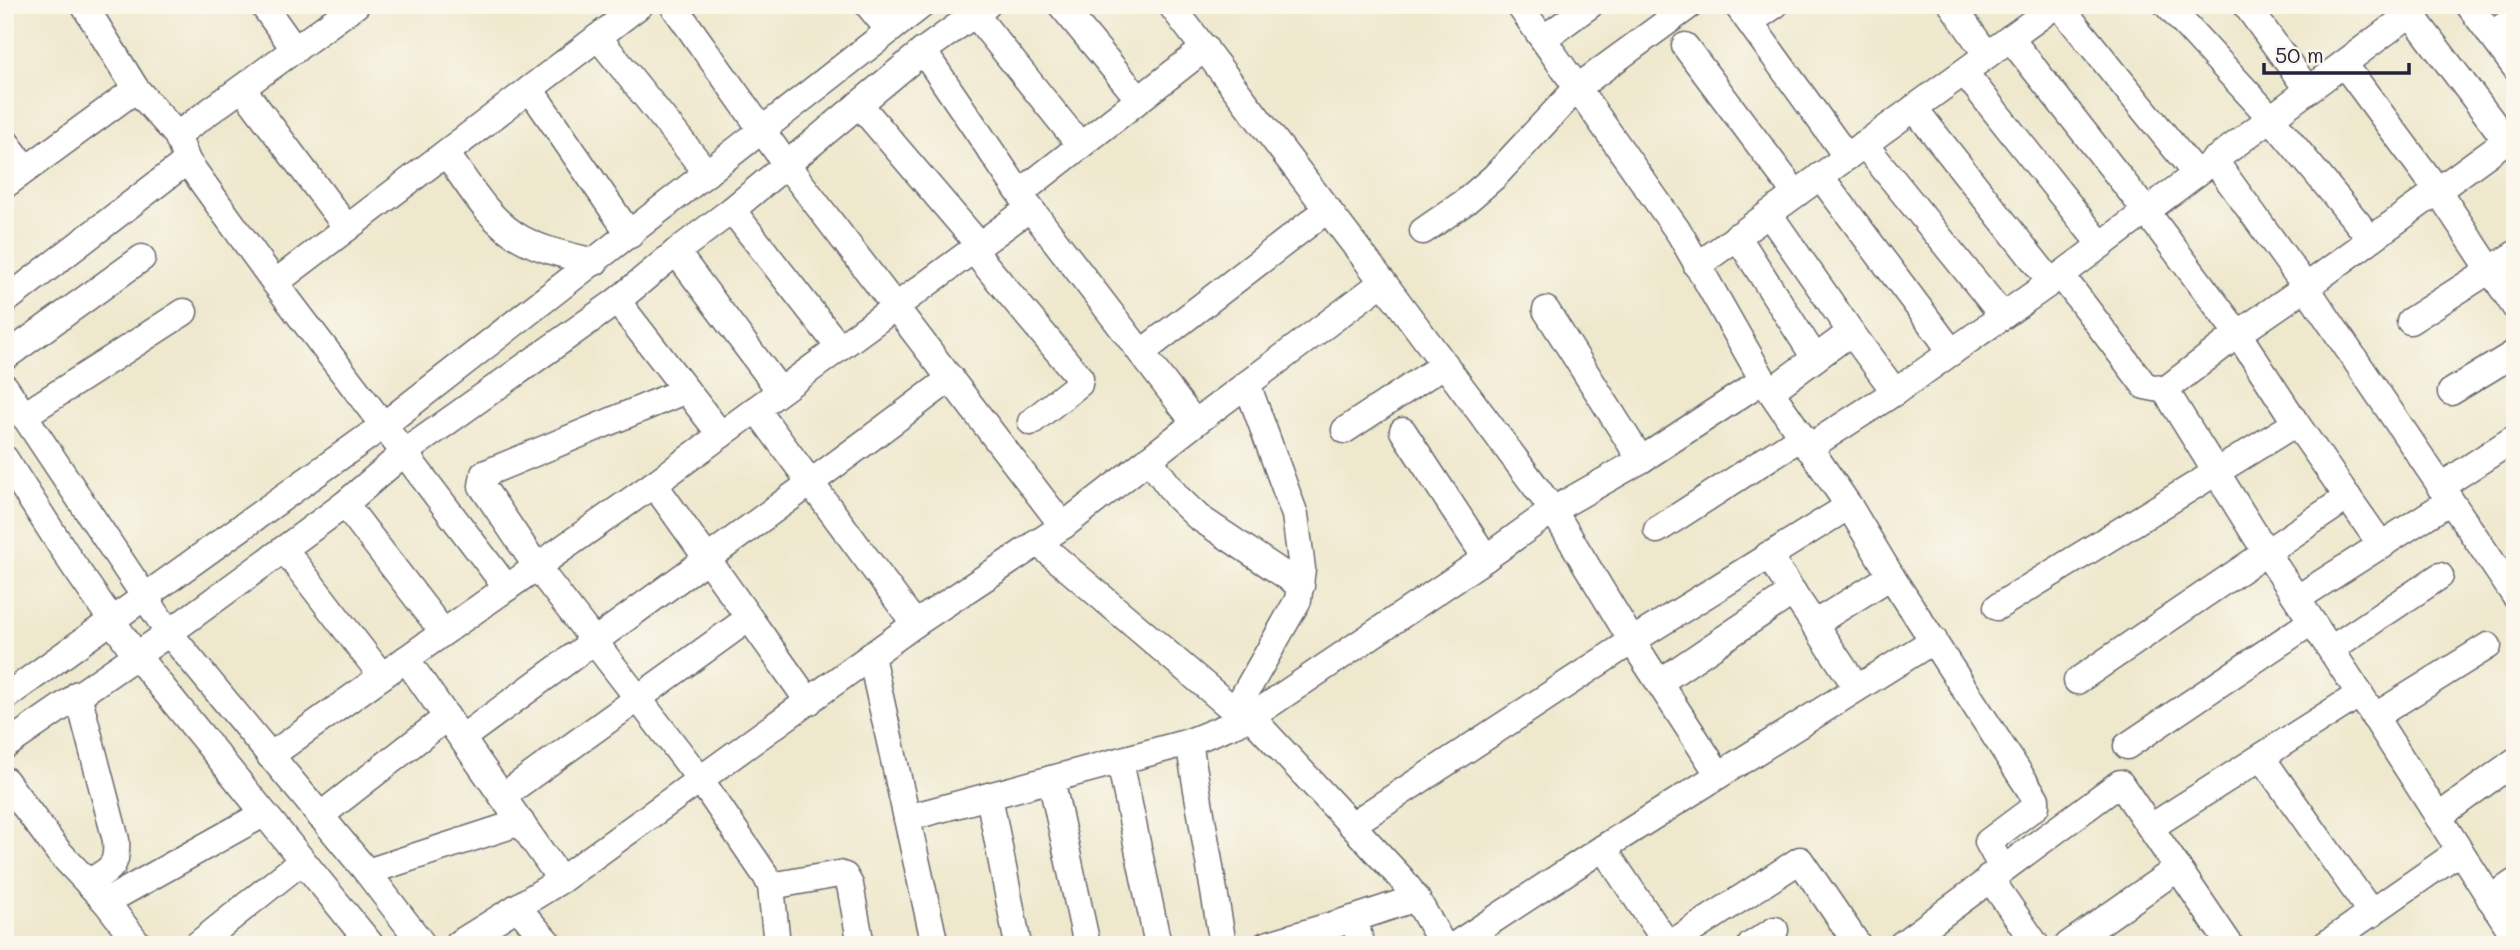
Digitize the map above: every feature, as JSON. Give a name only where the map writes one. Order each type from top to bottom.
[{"type":"street","points":[[84,5],[136,89],[177,135],[187,161],[275,283],[507,588]]},
{"type":"street","points":[[263,5],[295,50]]},
{"type":"street","points":[[275,283],[640,5]]},
{"type":"street","points":[[673,5],[786,164],[1063,526]]},
{"type":"street","points":[[867,5],[889,30]]},
{"type":"street","points":[[5,697],[384,425],[922,5]]},
{"type":"street","points":[[1061,5],[1139,99]]},
{"type":"street","points":[[1171,5],[1328,209],[1553,510],[1632,641],[1719,775]]},
{"type":"street","points":[[1519,5],[1680,234],[1767,385],[1849,506],[2037,803],[1988,842],[1996,872],[2036,945]]},
{"type":"street","points":[[1543,39],[1590,5]]},
{"type":"street","points":[[1423,231],[1465,202],[1494,177],[1577,88],[1690,5]]},
{"type":"street","points":[[1775,5],[1744,14],[1856,150],[2003,316]]},
{"type":"street","points":[[1952,5],[1987,55]]},
{"type":"street","points":[[1697,266],[2057,5],[2205,167],[2306,287],[2515,596]]},
{"type":"street","points":[[2167,5],[2270,118],[2370,238]]},
{"type":"street","points":[[2246,5],[2308,90]]},
{"type":"street","points":[[2469,5],[2515,67]]},
{"type":"street","points":[[177,135],[295,50],[349,7]]},
{"type":"street","points":[[5,746],[284,550],[336,511],[404,452],[617,301],[732,210],[923,51],[980,9],[1080,145]]},
{"type":"street","points":[[1657,530],[1895,392],[2056,279],[2416,10],[2511,137],[2238,334],[2165,390]]},
{"type":"street","points":[[2491,35],[2515,18]]},
{"type":"street","points":[[598,37],[707,173]]},
{"type":"street","points":[[2010,38],[2146,211],[2238,334],[2382,546]]},
{"type":"street","points":[[1685,46],[1796,194]]},
{"type":"street","points":[[270,756],[654,484],[976,247],[1080,145],[1205,48]]},
{"type":"street","points":[[923,51],[1025,201],[1195,423]]},
{"type":"street","points":[[2344,64],[2438,191],[2515,307]]},
{"type":"street","points":[[1964,72],[2101,245]]},
{"type":"street","points":[[242,88],[347,228]]},
{"type":"street","points":[[5,141],[16,177],[136,89]]},
{"type":"street","points":[[530,89],[630,235]]},
{"type":"street","points":[[859,104],[1080,378],[1079,384],[1031,422]]},
{"type":"street","points":[[1914,108],[2145,386],[2165,390],[2266,552],[2515,937]]},
{"type":"street","points":[[446,153],[483,204],[503,226],[521,239],[549,250],[595,262]]},
{"type":"street","points":[[5,301],[187,161]]},
{"type":"street","points":[[1819,176],[1952,352]]},
{"type":"street","points":[[1142,353],[1328,209]]},
{"type":"street","points":[[732,210],[839,348]]},
{"type":"street","points":[[1769,214],[1895,392]]},
{"type":"street","points":[[1737,236],[1815,358]]},
{"type":"street","points":[[676,252],[780,391]]},
{"type":"street","points":[[2410,321],[2515,254]]},
{"type":"street","points":[[5,357],[142,258]]},
{"type":"street","points":[[456,945],[561,880],[915,624],[1063,526],[1383,282]]},
{"type":"street","points":[[617,301],[721,435]]},
{"type":"street","points":[[1546,310],[1641,460]]},
{"type":"street","points":[[23,416],[184,312]]},
{"type":"street","points":[[908,818],[1189,742],[1243,714],[1486,558],[1553,510],[1815,358],[1851,332]]},
{"type":"street","points":[[2451,392],[2515,353]]},
{"type":"street","points":[[1345,430],[1445,365]]},
{"type":"street","points":[[320,816],[594,641],[811,484],[951,378]]},
{"type":"street","points":[[1243,714],[1298,600],[1302,569],[1295,515],[1247,384]]},
{"type":"street","points":[[5,387],[169,633],[367,872],[423,945]]},
{"type":"street","points":[[686,390],[484,474],[482,486],[537,566],[700,779],[771,886],[777,945]]},
{"type":"street","points":[[756,410],[915,624]]},
{"type":"street","points":[[1997,607],[2296,423]]},
{"type":"street","points":[[1403,431],[1486,558]]},
{"type":"street","points":[[2298,598],[2382,546],[2445,494],[2511,447]]},
{"type":"street","points":[[5,459],[136,654],[263,814],[372,945]]},
{"type":"street","points":[[1149,459],[1177,498],[1198,517],[1301,586]]},
{"type":"street","points":[[654,484],[809,702]]},
{"type":"street","points":[[301,486],[336,511],[443,632]]},
{"type":"street","points":[[2077,681],[2348,498]]},
{"type":"street","points":[[1353,824],[1632,641],[1849,506]]},
{"type":"street","points":[[1037,542],[1243,714],[1353,824],[1416,898],[1443,945]]},
{"type":"street","points":[[284,550],[382,676]]},
{"type":"street","points":[[1768,555],[1857,688]]},
{"type":"street","points":[[1814,624],[1891,576]]},
{"type":"street","points":[[2331,649],[2440,576]]},
{"type":"street","points":[[1660,682],[1793,592]]},
{"type":"street","points":[[503,796],[749,618]]},
{"type":"street","points":[[2127,746],[2311,622]]},
{"type":"street","points":[[1455,945],[1603,848],[1934,640]]},
{"type":"street","points":[[2374,717],[2488,646]]},
{"type":"street","points":[[871,656],[935,945]]},
{"type":"street","points":[[406,659],[561,880]]},
{"type":"street","points":[[78,694],[116,839],[117,853],[115,863],[109,870],[88,883]]},
{"type":"street","points":[[2151,827],[2360,694]]},
{"type":"street","points":[[1189,742],[1223,945]]},
{"type":"street","points":[[2262,758],[2372,914]]},
{"type":"street","points":[[1120,761],[1158,945]]},
{"type":"street","points":[[2438,817],[2515,761]]},
{"type":"street","points":[[1051,779],[1087,945]]},
{"type":"street","points":[[5,780],[58,851],[106,902],[139,945]]},
{"type":"street","points":[[1900,945],[2120,783],[2230,945]]},
{"type":"street","points":[[989,796],[1018,945]]},
{"type":"street","points":[[106,902],[263,814]]},
{"type":"street","points":[[367,872],[521,822]]},
{"type":"street","points":[[1603,848],[1668,945],[1800,860],[1858,945]]},
{"type":"street","points":[[2325,945],[2460,851]]},
{"type":"street","points":[[197,945],[302,861]]},
{"type":"street","points":[[2068,945],[2178,868]]},
{"type":"street","points":[[771,886],[839,874],[845,876],[850,885],[861,945]]},
{"type":"street","points":[[2490,899],[2515,882]]},
{"type":"street","points":[[1266,945],[1416,898]]},
{"type":"street","points":[[517,907],[550,945]]},
{"type":"street","points":[[1353,919],[1362,945]]},
{"type":"street","points":[[1751,945],[1775,930]]}]
